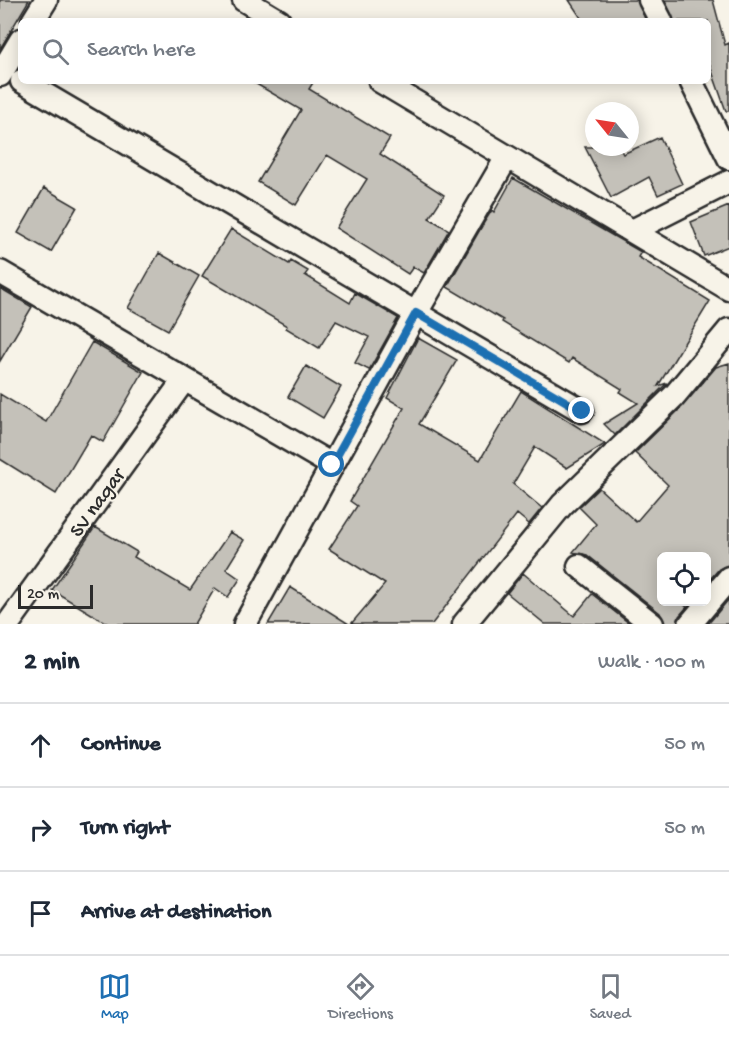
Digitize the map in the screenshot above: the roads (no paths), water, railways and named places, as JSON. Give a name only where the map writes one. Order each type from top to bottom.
[{"type":"street","points":[[35,18],[45,0]]},
{"type":"street","points":[[244,0],[274,18]]},
{"type":"street","points":[[650,0],[659,18]]},
{"type":"street","points":[[9,75],[18,49]]},
{"type":"street","points":[[24,84],[582,411]]},
{"type":"street","points":[[385,84],[729,289]]},
{"type":"street","points":[[692,84],[729,158]]},
{"type":"street","points":[[245,624],[416,313],[507,157]]},
{"type":"street","points":[[632,231],[729,182]]},
{"type":"street","points":[[0,272],[332,465]]},
{"type":"street","points":[[464,624],[562,505],[674,396],[729,330]]},
{"type":"street","name":"SV nagar","points":[[8,624],[184,380]]},
{"type":"street","points":[[579,566],[652,624]]},
{"type":"street","points":[[690,624],[729,578]]}]
